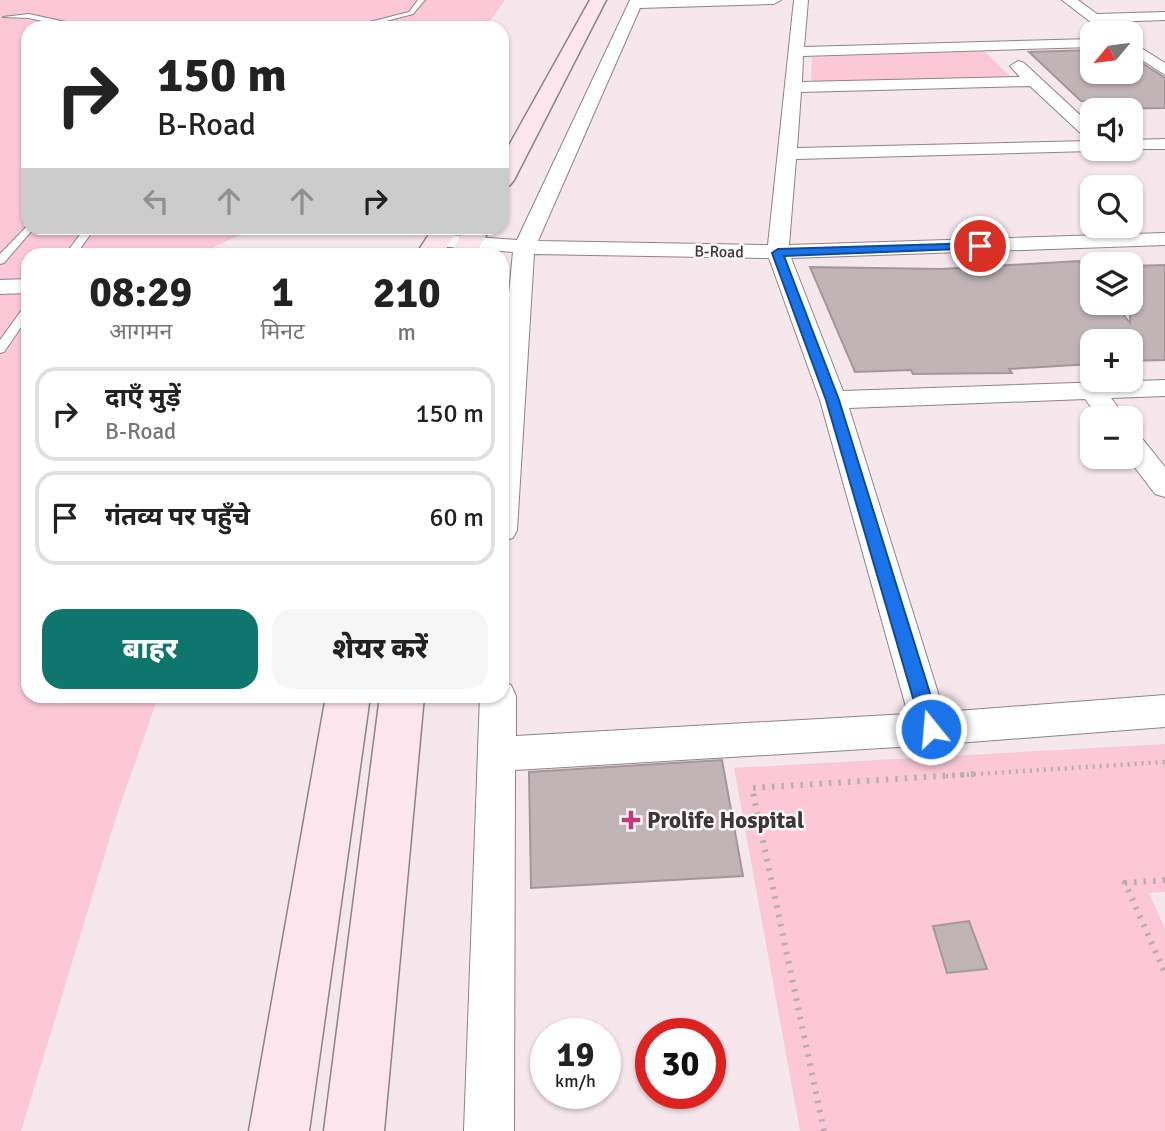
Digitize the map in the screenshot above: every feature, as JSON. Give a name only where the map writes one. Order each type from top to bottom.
[{"type":"street","points":[[529,88],[583,0]]},
{"type":"street","points":[[509,167],[598,0]]},
{"type":"street","points":[[509,440],[524,248],[636,2],[774,0]]},
{"type":"street","points":[[801,0],[778,253],[833,400],[931,729]]},
{"type":"street","points":[[1069,0],[1097,21]]},
{"type":"street","points":[[1093,18],[1165,16]]},
{"type":"street","points":[[797,52],[1080,43]]},
{"type":"street","points":[[997,46],[1080,124]]},
{"type":"street","points":[[1143,54],[1165,70]]},
{"type":"street","points":[[794,87],[1034,80]]},
{"type":"street","points":[[1143,145],[1165,144]]},
{"type":"street","points":[[787,154],[1080,146]]},
{"type":"street","name":"B-Road","points":[[437,241],[524,248],[778,253],[1165,239]]},
{"type":"street","points":[[0,267],[21,267]]},
{"type":"street","points":[[0,286],[21,286]]},
{"type":"street","points":[[1143,389],[1165,388]]},
{"type":"street","points":[[833,400],[1080,391]]},
{"type":"street","points":[[1093,392],[1104,406]]},
{"type":"street","points":[[1143,459],[1165,487]]},
{"type":"street","points":[[279,1131],[347,703]]},
{"type":"street","points":[[354,1131],[401,703]]},
{"type":"street","points":[[489,1131],[498,703]]},
{"type":"street","points":[[498,754],[931,729],[1165,711]]},
{"type":"lane","points":[[378,21],[411,13],[422,0]]},
{"type":"lane","points":[[7,17],[29,16],[51,21]]},
{"type":"lane","points":[[0,261],[23,235]]},
{"type":"lane","points":[[0,349],[21,319]]},
{"type":"path","points":[[824,1131],[752,788],[1165,762]]},
{"type":"path","points":[[1165,880],[1125,883],[1165,973]]},
{"type":"shaded area","points":[[0,0],[505,0],[490,21],[21,21],[21,235],[239,235],[212,248],[21,248],[21,703],[156,703],[117,814],[21,1131],[0,1131]]},
{"type":"shaded area","points":[[984,51],[1011,77],[811,82],[812,57]]},
{"type":"shaded area","points":[[1165,744],[1165,892],[1149,893],[1165,929],[1165,1131],[800,1131],[734,768]]},
{"type":"building","points":[[1080,50],[1080,84],[1143,84],[1143,64],[1165,78],[1165,108],[1143,108],[1143,98],[1080,100],[1029,52]]},
{"type":"building","points":[[1079,261],[1080,315],[1124,315],[1130,323],[1130,315],[1143,315],[1143,266],[1165,265],[1165,360],[1143,361],[1143,329],[1080,329],[1080,365],[1009,369],[1012,373],[913,374],[911,370],[855,372],[810,267],[941,269]]},
{"type":"building","name":"Prolife Hospital","points":[[722,760],[743,876],[531,888],[529,772]]},
{"type":"building","points":[[969,921],[987,969],[947,973],[933,926]]},
{"type":"place","name":"Prolife Hospital","points":[[631,820]]},
{"type":"route","points":[[931,729],[833,400],[778,253],[980,246]]}]
